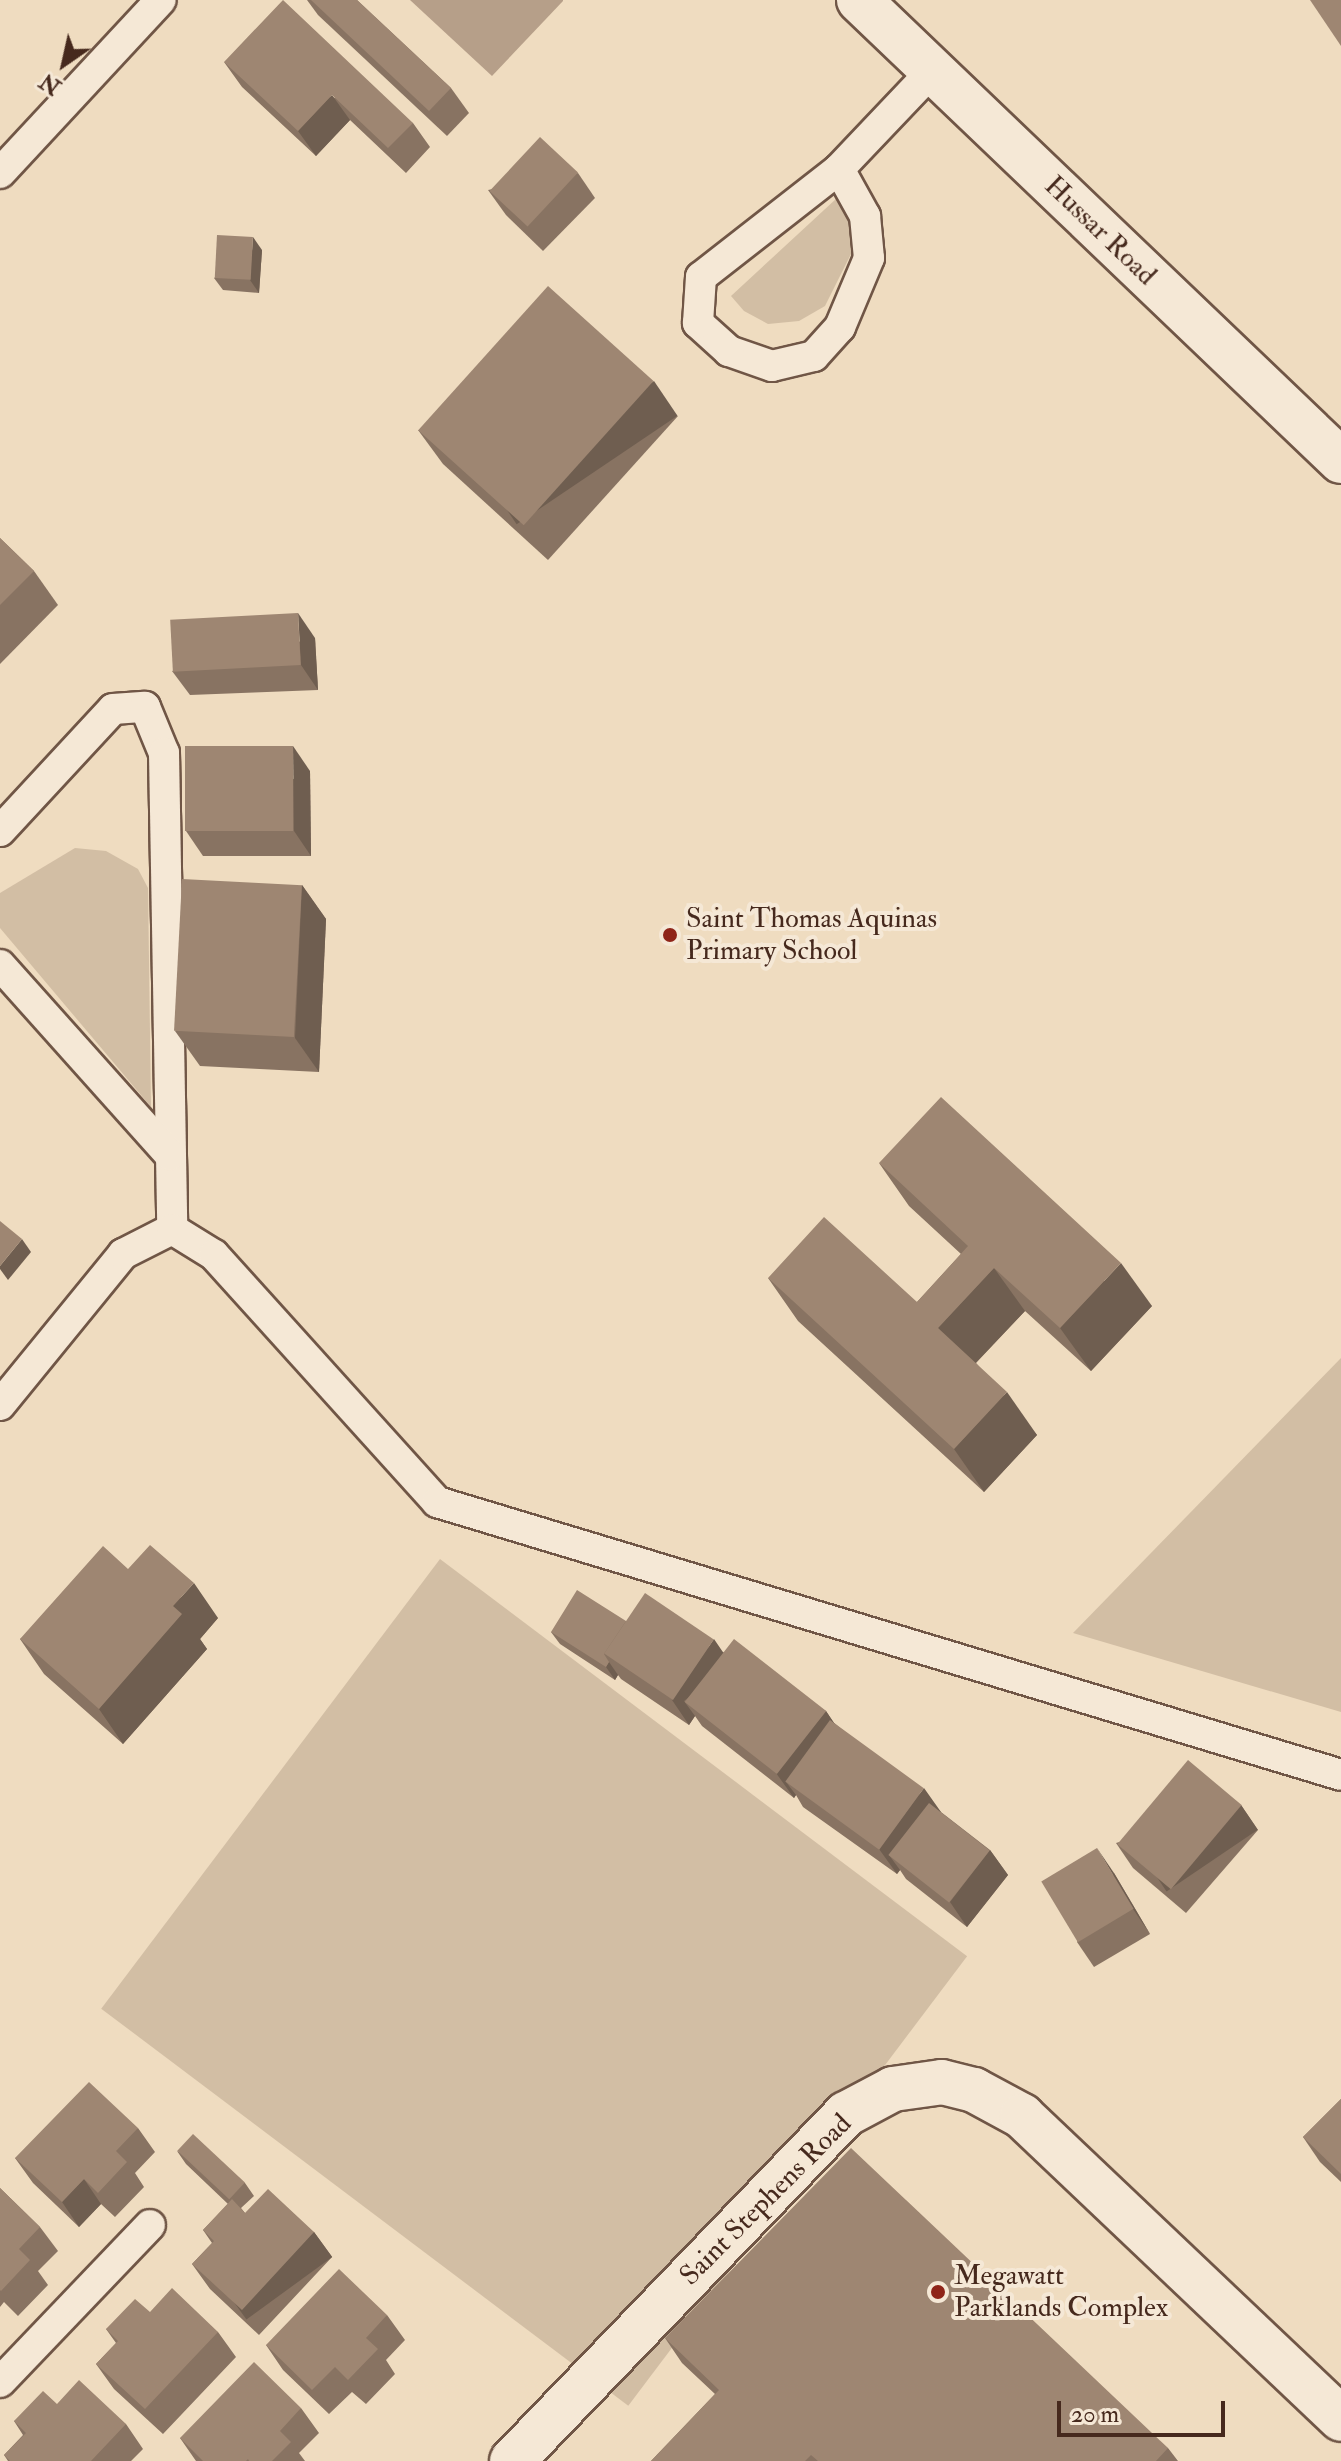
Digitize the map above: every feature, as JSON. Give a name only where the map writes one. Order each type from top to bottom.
[{"type":"street","name":"Hussar Road","points":[[859,0],[1341,461]]},
{"type":"street","name":"Saint Stephens Road","points":[[512,2461],[846,2114],[893,2089],[942,2082],[974,2090],[1022,2116],[1341,2419]]},
{"type":"lane","points":[[0,173],[161,0]]},
{"type":"lane","points":[[839,169],[865,216],[869,258],[840,327],[814,356],[772,366],[729,351],[698,323],[701,277],[839,169],[932,71]]},
{"type":"lane","points":[[0,831],[113,709],[145,707],[164,753],[172,1229]]},
{"type":"lane","points":[[0,965],[170,1155]]},
{"type":"lane","points":[[0,1405],[123,1254],[172,1229]]},
{"type":"lane","points":[[172,1229],[214,1255],[437,1502],[1341,1775]]},
{"type":"lane","points":[[0,2382],[150,2225]]},
{"type":"shaded area","points":[[410,0],[563,0],[563,1],[492,76]]},
{"type":"shaded area","points":[[837,198],[851,222],[851,254],[825,306],[799,321],[768,324],[744,311],[731,296]]},
{"type":"shaded area","points":[[75,848],[106,851],[138,869],[148,888],[151,1107],[0,928],[0,893]]},
{"type":"shaded area","points":[[1341,1358],[1341,1712],[1073,1633]]},
{"type":"shaded area","points":[[440,1559],[967,1956],[628,2406],[101,2009]]},
{"type":"building","points":[[283,0],[413,123],[388,148],[332,95],[298,131],[224,62]]},
{"type":"building","points":[[311,0],[357,0],[451,88],[429,111]]},
{"type":"building","points":[[1310,0],[1341,0],[1341,46]]},
{"type":"building","points":[[540,137],[578,172],[528,227],[490,191]]},
{"type":"building","points":[[217,235],[253,237],[251,280],[215,278]]},
{"type":"building","points":[[548,286],[654,381],[524,525],[418,430]]},
{"type":"building","points":[[0,538],[34,571],[0,605]]},
{"type":"building","points":[[298,613],[301,665],[173,672],[170,620]]},
{"type":"building","points":[[185,746],[293,746],[293,831],[185,831]]},
{"type":"building","points":[[182,879],[302,885],[294,1037],[174,1031]]},
{"type":"building","points":[[941,1097],[1121,1263],[1060,1328],[994,1268],[938,1328],[1007,1392],[954,1449],[768,1278],[824,1217],[917,1302],[968,1246],[879,1163]]},
{"type":"building","points":[[0,1221],[22,1239],[0,1266]]},
{"type":"building","points":[[150,1545],[194,1583],[173,1606],[182,1614],[99,1709],[20,1639],[103,1546],[128,1569]]},
{"type":"building","points":[[577,1590],[626,1621],[604,1654],[609,1662],[606,1667],[551,1632]]},
{"type":"building","points":[[645,1593],[714,1639],[673,1700],[604,1654]]},
{"type":"building","points":[[734,1639],[826,1711],[777,1774],[685,1702]]},
{"type":"building","points":[[830,1720],[924,1788],[879,1850],[785,1781]]},
{"type":"building","points":[[1188,1760],[1242,1805],[1171,1889],[1117,1844]]},
{"type":"building","points":[[929,1803],[990,1850],[949,1902],[888,1855]]},
{"type":"building","points":[[1097,1848],[1134,1909],[1078,1942],[1041,1881]]},
{"type":"building","points":[[89,2082],[138,2128],[116,2151],[127,2162],[98,2193],[84,2179],[62,2202],[15,2158]]},
{"type":"building","points":[[1341,2099],[1341,2174],[1303,2137]]},
{"type":"building","points":[[193,2134],[245,2182],[229,2199],[177,2151]]},
{"type":"building","points":[[851,2148],[1168,2448],[1156,2461],[818,2461],[811,2455],[805,2461],[651,2461],[719,2390],[665,2338]]},
{"type":"building","points":[[0,2188],[40,2227],[19,2249],[30,2260],[1,2291],[0,2290]]},
{"type":"building","points":[[268,2189],[314,2232],[242,2310],[192,2264],[214,2241],[203,2230],[232,2199],[245,2213]]},
{"type":"building","points":[[339,2269],[387,2315],[366,2338],[378,2349],[348,2380],[335,2367],[312,2390],[266,2345]]},
{"type":"building","points":[[172,2288],[218,2332],[145,2409],[96,2364],[118,2341],[106,2329],[135,2299],[150,2312]]},
{"type":"building","points":[[254,2362],[301,2408],[280,2431],[291,2442],[272,2461],[203,2461],[180,2438]]},
{"type":"building","points":[[79,2380],[126,2424],[91,2461],[10,2461],[4,2455],[26,2433],[14,2421],[43,2391],[57,2404]]},
{"type":"place","name":"Saint Thomas Aquinas Primary School","points":[[670,935]]},
{"type":"place","name":"Megawatt Parklands Complex","points":[[938,2292]]}]
